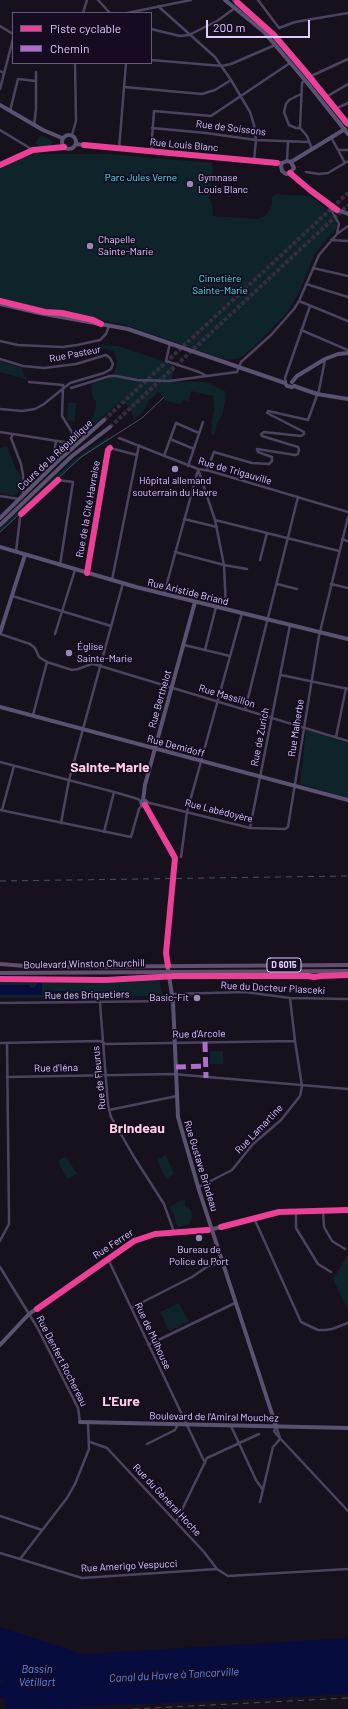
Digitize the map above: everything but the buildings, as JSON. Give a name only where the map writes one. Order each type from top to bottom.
[{"type":"main road","name":"Boulevard Winston Churchill","points":[[0,964],[23,967],[348,965]]},
{"type":"main road","name":"Boulevard Winston Churchill","points":[[0,973],[348,971]]},
{"type":"street","points":[[83,12],[87,0]]},
{"type":"street","points":[[98,0],[109,12]]},
{"type":"street","points":[[135,12],[191,0]]},
{"type":"street","points":[[234,0],[274,35],[348,127],[312,149],[282,163],[280,166],[282,171],[286,174],[290,173],[328,204],[348,214]]},
{"type":"street","points":[[258,0],[279,28],[295,22],[348,13]]},
{"type":"street","points":[[228,1],[257,26],[275,45],[348,134]]},
{"type":"street","points":[[158,6],[189,35],[216,57],[231,80],[250,112],[254,125],[256,140],[254,161]]},
{"type":"street","points":[[152,29],[180,36],[189,35],[218,22],[235,8]]},
{"type":"street","points":[[0,26],[12,33]]},
{"type":"street","points":[[0,90],[12,43]]},
{"type":"street","points":[[152,60],[222,66],[231,64],[275,45]]},
{"type":"street","points":[[309,77],[348,59]]},
{"type":"street","points":[[151,152],[154,111],[211,116],[290,63]]},
{"type":"street","points":[[1,165],[33,150],[64,147],[72,148],[76,144],[72,135],[76,121],[75,64]]},
{"type":"street","points":[[119,149],[126,64]]},
{"type":"street","points":[[0,71],[4,73]]},
{"type":"street","points":[[34,125],[36,110],[36,72]]},
{"type":"street","points":[[10,111],[18,79],[36,81]]},
{"type":"street","points":[[124,87],[202,94],[215,90],[231,80]]},
{"type":"street","points":[[300,128],[302,83],[305,80]]},
{"type":"street","points":[[325,97],[348,84]]},
{"type":"street","points":[[301,94],[289,100],[286,104],[284,112],[289,124],[296,128],[300,128],[307,136],[308,142],[312,149]]},
{"type":"street","points":[[334,109],[348,103]]},
{"type":"street","points":[[0,105],[34,125],[62,138]]},
{"type":"street","name":"Rue de Soissons","points":[[152,128],[206,132],[256,140],[308,142]]},
{"type":"street","points":[[0,130],[33,150]]},
{"type":"street","points":[[62,138],[68,134],[72,135]]},
{"type":"street","points":[[306,172],[319,174],[328,172],[347,162],[331,137]]},
{"type":"street","points":[[62,138],[64,147]]},
{"type":"street","points":[[288,142],[289,161],[294,168],[290,173]]},
{"type":"street","name":"Rue Louis Blanc","points":[[76,144],[282,163]]},
{"type":"street","points":[[338,150],[348,150]]},
{"type":"street","points":[[328,204],[339,224],[337,234]]},
{"type":"street","points":[[71,388],[110,376],[137,380],[169,381],[237,372],[241,362],[271,335],[299,301],[312,268],[319,255],[337,234],[348,226]]},
{"type":"street","points":[[331,240],[348,240]]},
{"type":"street","points":[[312,268],[348,276]]},
{"type":"street","points":[[306,284],[348,297]]},
{"type":"street","points":[[299,301],[348,321]]},
{"type":"street","points":[[0,304],[39,313],[128,329],[238,367],[293,384],[318,394],[348,399]]},
{"type":"street","points":[[286,382],[285,378],[310,306]]},
{"type":"street","name":"Rue Pasteur","points":[[0,341],[18,345],[62,347],[77,345],[100,340],[106,334],[109,326]]},
{"type":"street","points":[[301,330],[348,350]]},
{"type":"street","points":[[170,343],[166,361],[199,372],[206,376]]},
{"type":"street","points":[[293,384],[298,376],[325,359],[338,354],[348,353]]},
{"type":"street","name":"Rue Pasteur","points":[[0,359],[23,366],[44,368],[76,364],[103,355],[108,356],[112,360],[112,366],[108,370],[76,381],[63,388]]},
{"type":"street","points":[[207,470],[214,452],[252,463],[269,464],[272,461],[272,457],[258,452],[257,450],[294,455],[298,454],[298,447],[262,436],[261,434],[264,432],[302,436],[304,434],[304,432],[267,413],[268,411],[308,420],[318,394],[325,359]]},
{"type":"street","points":[[0,432],[70,443],[74,438],[62,416],[63,385],[29,382]]},
{"type":"street","points":[[0,409],[22,411],[35,408],[44,404],[63,388]]},
{"type":"street","name":"Cours de la République","points":[[0,518],[104,420]]},
{"type":"street","points":[[188,466],[203,422]]},
{"type":"street","points":[[164,456],[176,423],[199,433]]},
{"type":"street","name":"Cours de la République","points":[[0,525],[72,456],[110,427]]},
{"type":"street","points":[[0,496],[21,497],[23,475],[21,464],[11,438],[14,433]]},
{"type":"street","name":"Rue de Trigauville","points":[[119,438],[198,470],[207,470],[348,512]]},
{"type":"street","points":[[170,439],[194,449]]},
{"type":"street","points":[[56,441],[54,451],[55,456],[61,457],[72,449]]},
{"type":"street","points":[[112,580],[138,445]]},
{"type":"street","name":"Rue de la Cité Havraise","points":[[87,573],[108,450],[112,449],[137,455]]},
{"type":"street","points":[[164,594],[198,470]]},
{"type":"street","points":[[198,470],[217,527],[224,565],[226,609]]},
{"type":"street","points":[[16,552],[21,514],[58,480],[73,482],[60,565]]},
{"type":"street","points":[[245,710],[298,497]]},
{"type":"street","name":"Rue Malherbe","points":[[288,827],[320,632],[348,517]]},
{"type":"street","points":[[184,519],[217,527]]},
{"type":"street","points":[[215,520],[339,551]]},
{"type":"street","points":[[260,560],[267,533]]},
{"type":"street","points":[[342,539],[348,541]]},
{"type":"street","name":"Rue Aristide Briand","points":[[0,547],[122,583],[348,639]]},
{"type":"street","points":[[175,552],[224,565],[247,569]]},
{"type":"street","points":[[25,555],[0,633],[30,644],[36,648],[39,657],[47,662],[72,670],[92,664],[100,666]]},
{"type":"street","points":[[55,634],[75,570]]},
{"type":"street","points":[[60,823],[69,780],[122,583]]},
{"type":"street","points":[[277,584],[297,589]]},
{"type":"street","points":[[331,584],[348,588]]},
{"type":"street","points":[[12,596],[111,626]]},
{"type":"street","name":"Rue Berthelot","points":[[104,832],[131,837],[139,809],[144,803],[143,794],[195,602]]},
{"type":"street","points":[[205,650],[216,607]]},
{"type":"street","points":[[181,857],[187,812],[242,613]]},
{"type":"street","name":"Rue de Zurich","points":[[250,828],[290,625]]},
{"type":"street","points":[[184,645],[230,656]]},
{"type":"street","points":[[32,716],[47,662]]},
{"type":"street","name":"Rue Massillon","points":[[100,666],[348,741]]},
{"type":"street","points":[[280,675],[347,689],[336,737]]},
{"type":"street","name":"Rue Demidoff","points":[[0,707],[348,800]]},
{"type":"street","name":"Rue Labédoyère","points":[[0,762],[114,792],[138,799],[144,803],[250,828],[285,829],[288,827]]},
{"type":"street","points":[[14,766],[1,810],[104,832],[114,792]]},
{"type":"street","points":[[144,803],[173,852],[175,863],[166,953],[169,971]]},
{"type":"street","name":"Rue Gustave Brindeau","points":[[169,971],[176,1042],[179,1121],[198,1187],[213,1229],[276,1426]]},
{"type":"street","name":"Rue du Docteur Piasceki","points":[[172,994],[245,992],[290,998],[348,999]]},
{"type":"street","points":[[290,998],[302,1086]]},
{"type":"street","name":"Rue des Briquetiers","points":[[0,1003],[173,1001]]},
{"type":"street","name":"Rue de Fleurus","points":[[100,1003],[109,1110],[134,1157],[164,1204],[174,1232]]},
{"type":"street","name":"Rue d'Arcole","points":[[0,1043],[100,1041],[106,1044],[295,1041]]},
{"type":"street","points":[[0,1241],[9,1224],[7,1043]]},
{"type":"street","name":"Rue d'Iéna","points":[[7,1077],[177,1075],[348,1089]]},
{"type":"street","name":"Rue Lamartine","points":[[198,1187],[232,1170],[252,1144],[281,1120],[300,1096],[302,1086]]},
{"type":"street","points":[[109,1110],[177,1096]]},
{"type":"street","name":"Rue Ferrer","points":[[0,1345],[30,1314],[134,1241],[155,1234],[213,1229],[279,1212],[348,1210]]},
{"type":"street","points":[[323,1211],[324,1227],[332,1241],[345,1249]]},
{"type":"street","points":[[296,1212],[296,1228],[318,1264],[331,1272]]},
{"type":"street","points":[[254,1218],[301,1322],[318,1330],[332,1329],[348,1323]]},
{"type":"street","name":"Rue de Mulhouse","points":[[107,1259],[205,1463]]},
{"type":"street","points":[[131,1308],[192,1277],[208,1266],[223,1262]]},
{"type":"street","name":"Rue Denfert Rochereau","points":[[0,1267],[30,1314],[78,1408],[80,1422]]},
{"type":"street","points":[[148,1345],[236,1303]]},
{"type":"street","name":"Boulevard de l'Amiral Mouchez","points":[[80,1422],[185,1423],[231,1426],[348,1428]]},
{"type":"street","points":[[20,1559],[67,1498],[75,1484],[89,1449],[90,1442],[88,1423]]},
{"type":"street","points":[[147,1444],[175,1430],[178,1424]]},
{"type":"street","points":[[231,1426],[256,1480],[263,1490]]},
{"type":"street","points":[[276,1426],[280,1439],[348,1511]]},
{"type":"street","points":[[176,1522],[207,1458],[259,1434]]},
{"type":"street","points":[[260,1502],[273,1447],[280,1439]]},
{"type":"street","name":"Rue du Général Hoche","points":[[90,1442],[107,1448],[211,1559],[217,1569],[228,1576],[348,1569]]},
{"type":"street","points":[[0,1516],[42,1530]]},
{"type":"street","name":"Rue Amerigo Vespucci","points":[[0,1553],[82,1578],[217,1569]]},
{"type":"green space","points":[[236,2],[270,33],[304,72],[301,74],[268,36],[233,6]]},
{"type":"green space","points":[[41,135],[53,141],[50,147],[40,147],[35,143]]},
{"type":"green space","name":"Cimetière Sainte-Marie","points":[[36,154],[109,154],[212,163],[213,168],[209,197],[212,204],[213,216],[258,219],[265,216],[269,211],[272,205],[272,197],[276,194],[310,196],[325,207],[334,217],[337,226],[315,253],[299,293],[284,316],[254,347],[240,358],[227,360],[126,325],[40,310],[0,301],[0,169],[17,159]]},
{"type":"green space","points":[[99,345],[118,346],[163,361],[173,366],[175,370],[172,378],[174,381],[206,382],[225,391],[226,396],[222,416],[217,423],[215,434],[211,435],[211,423],[214,411],[213,396],[191,391],[189,401],[183,400],[181,404],[165,401],[165,398],[158,392],[149,400],[141,414],[134,419],[131,410],[121,401],[89,429],[84,432],[82,431],[83,426],[88,424],[93,417],[96,407],[96,401],[93,399],[91,386],[93,383],[107,379],[113,375],[116,368],[117,361],[114,351],[100,348]]},
{"type":"green space","points":[[0,361],[22,368],[24,376],[31,381],[0,372]]},
{"type":"green space","points":[[68,403],[76,403],[75,421],[67,420]]},
{"type":"green space","points":[[108,436],[110,439],[74,463],[0,532],[0,528],[71,462]]},
{"type":"green space","points":[[7,446],[15,467],[20,475],[20,491],[14,496],[0,493],[0,448]]},
{"type":"green space","points":[[306,730],[348,743],[348,798],[300,784]]},
{"type":"green space","points":[[0,977],[159,978],[163,996],[0,998]]},
{"type":"green space","points":[[210,1051],[223,1051],[223,1064],[210,1064]]},
{"type":"green space","points":[[166,1155],[174,1174],[166,1179],[157,1160]]},
{"type":"green space","points":[[66,1156],[77,1174],[67,1179],[58,1161]]},
{"type":"green space","points":[[185,1200],[185,1206],[191,1210],[192,1219],[189,1224],[178,1227],[170,1207],[179,1201]]},
{"type":"green space","points":[[348,1254],[348,1310],[333,1279]]},
{"type":"green space","points":[[179,1303],[189,1322],[169,1331],[160,1312]]},
{"type":"water","points":[[42,981],[42,995],[0,995],[0,985],[29,985],[32,988],[35,987],[38,982]]},
{"type":"water","name":"Bassin Vétillart","points":[[0,1627],[83,1654],[348,1638],[348,1694],[42,1709],[5,1709],[4,1698],[0,1697],[0,1683],[3,1680],[0,1678]]},
{"type":"waterway","points":[[48,991],[93,991]]},
{"type":"tunnel","points":[[104,420],[348,193]]},
{"type":"tunnel","points":[[110,427],[348,205]]},
{"type":"tram line","points":[[227,0],[267,33],[339,120],[348,127]]},
{"type":"tram line","points":[[0,532],[81,457],[142,418],[164,397]]},
{"type":"railway","points":[[0,881],[348,876]]},
{"type":"railway","points":[[133,1709],[348,1698]]},
{"type":"marked path","points":[[205,1042],[206,1078]]},
{"type":"marked path","points":[[176,1067],[205,1066]]},
{"type":"cycle path","points":[[237,2],[274,35],[347,123]]},
{"type":"cycle path","points":[[84,145],[277,163]]},
{"type":"cycle path","points":[[0,165],[33,150],[64,147]]},
{"type":"cycle path","points":[[290,173],[337,210]]},
{"type":"cycle path","points":[[0,301],[45,312],[62,313],[93,320],[101,324]]},
{"type":"cycle path","points":[[87,573],[108,450],[110,448]]},
{"type":"cycle path","points":[[21,514],[58,480]]},
{"type":"cycle path","points":[[145,805],[175,858],[166,953],[168,966]]},
{"type":"cycle path","points":[[0,979],[106,980],[177,976],[314,977],[348,975]]},
{"type":"cycle path","points":[[221,1227],[279,1212],[348,1210]]},
{"type":"cycle path","points":[[37,1309],[134,1241],[155,1234],[208,1230]]},
{"type":"place","name":"Gymnase Louis Blanc","points":[[190,184]]},
{"type":"place","name":"Chapelle Sainte-Marie","points":[[90,246]]},
{"type":"place","name":"Hôpital allemand souterrain du Havre","points":[[175,469]]},
{"type":"place","name":"Église Sainte-Marie","points":[[69,653]]},
{"type":"place","name":"Basic-Fit","points":[[197,998]]},
{"type":"place","name":"Bureau de Police du Port","points":[[199,1238]]},
{"type":"district","name":"Sainte-Marie","points":[[110,767]]},
{"type":"district","name":"Brindeau","points":[[137,1128]]},
{"type":"district","name":"L'Eure","points":[[121,1401]]},
{"type":"park label","name":"Parc Jules Verne","points":[[141,178]]},
{"type":"water label","name":"Canal du Havre à Tancarville","points":[[174,1675]]}]
